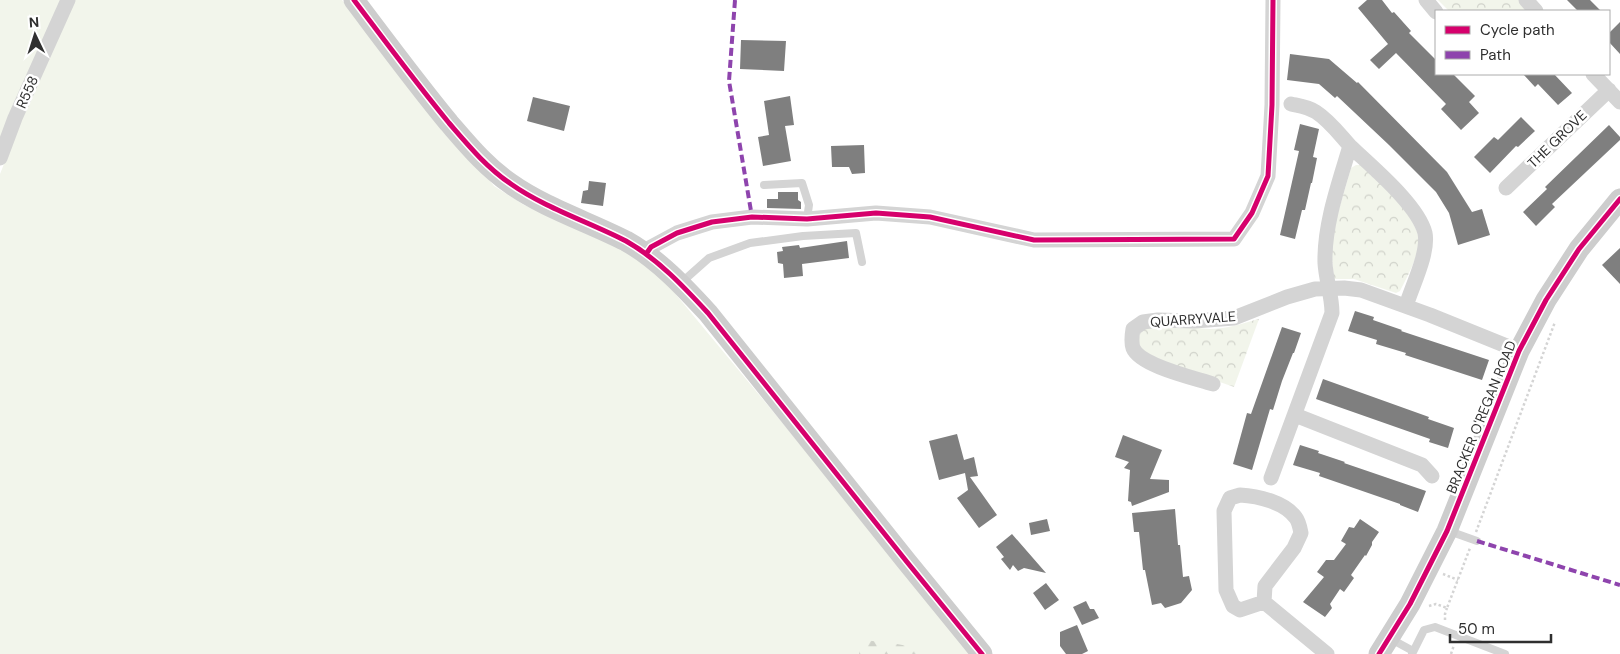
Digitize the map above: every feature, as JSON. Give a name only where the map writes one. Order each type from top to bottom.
[{"type":"main road","points":[[354,0],[434,105],[482,161],[510,184],[627,242],[646,254],[680,283],[708,313],[982,654]]},
{"type":"main road","name":"BRACKER O'REGAN ROAD","points":[[1384,646],[1410,604],[1447,530],[1519,351],[1546,300],[1579,248],[1617,208]]},
{"type":"street","name":"R558","points":[[0,158],[15,118],[68,0]]},
{"type":"street","points":[[646,254],[651,247],[677,233],[712,222],[752,216],[807,219],[876,213],[930,217],[1034,240],[1234,239],[1252,213],[1268,176],[1272,104],[1273,0]]},
{"type":"street","points":[[1426,0],[1435,11]]},
{"type":"street","points":[[1526,0],[1535,10]]},
{"type":"street","points":[[1594,75],[1620,102]]},
{"type":"street","name":"THE GROVE","points":[[1506,188],[1608,90]]},
{"type":"street","points":[[1291,104],[1306,107],[1328,122],[1350,146],[1386,179],[1416,216],[1424,232],[1426,244],[1406,306]]},
{"type":"street","points":[[1271,478],[1332,313],[1325,261],[1327,237],[1333,203],[1350,146]]},
{"type":"street","name":"QUARRYVALE","points":[[1213,384],[1162,368],[1142,358],[1133,349],[1134,329],[1143,322],[1158,320],[1194,321],[1234,318],[1287,296],[1315,289],[1344,288],[1362,290],[1519,351]]},
{"type":"street","points":[[1295,416],[1422,465],[1432,476]]},
{"type":"street","points":[[1240,495],[1260,496],[1288,510],[1297,518],[1301,533],[1294,548],[1265,586],[1264,602],[1240,610],[1233,606],[1226,590],[1224,511],[1230,498],[1240,495]]},
{"type":"street","points":[[1264,602],[1326,654]]},
{"type":"lane","points":[[764,185],[802,182],[810,205],[807,219]]},
{"type":"lane","points":[[680,283],[709,258],[750,243],[803,236],[856,233],[862,262]]},
{"type":"lane","points":[[1447,530],[1475,540]]},
{"type":"lane","points":[[1384,646],[1413,653],[1424,630],[1435,627],[1505,654]]},
{"type":"path","points":[[1424,608],[1436,604],[1447,609],[1475,540],[1556,319]]},
{"type":"path","points":[[1437,572],[1458,580]]},
{"type":"path","points":[[1451,654],[1456,641]]},
{"type":"green space","points":[[0,0],[342,0],[494,186],[524,205],[620,243],[663,279],[974,654],[0,654],[0,174],[4,164],[0,163]]},
{"type":"green space","points":[[1438,0],[1525,0],[1527,10],[1448,10]]},
{"type":"green space","points":[[1356,165],[1369,168],[1406,212],[1417,232],[1419,246],[1415,259],[1400,291],[1396,293],[1354,279],[1334,279],[1330,240],[1351,168]]},
{"type":"green space","points":[[1259,319],[1234,387],[1149,357],[1142,351],[1139,344],[1142,332],[1158,326],[1216,329]]},
{"type":"green space","points":[[864,640],[913,647],[917,654],[859,654]]},
{"type":"building","points":[[1367,0],[1382,0],[1392,13],[1394,12],[1411,31],[1409,33],[1435,59],[1435,75],[1454,75],[1475,96],[1469,102],[1479,113],[1461,130],[1441,109],[1446,104],[1396,53],[1379,69],[1370,60],[1388,44],[1358,8]]},
{"type":"building","points":[[1567,0],[1590,0],[1600,10],[1577,10]]},
{"type":"building","points":[[1620,22],[1620,54],[1610,43],[1610,32]]},
{"type":"building","points":[[741,40],[786,41],[784,71],[740,69]]},
{"type":"building","points":[[1290,54],[1329,59],[1358,82],[1447,172],[1472,212],[1482,209],[1490,235],[1458,245],[1449,213],[1436,192],[1389,145],[1337,96],[1335,98],[1319,84],[1287,80]]},
{"type":"building","points":[[1524,75],[1555,75],[1572,93],[1558,105],[1538,84],[1535,87]]},
{"type":"building","points":[[790,96],[794,125],[785,126],[791,161],[763,166],[758,137],[769,135],[764,101]]},
{"type":"building","points":[[533,97],[570,106],[564,131],[527,121]]},
{"type":"building","points":[[1521,117],[1535,131],[1518,147],[1516,146],[1490,173],[1474,157],[1494,137],[1498,140]]},
{"type":"building","points":[[1300,124],[1319,129],[1313,157],[1317,158],[1312,183],[1305,210],[1302,210],[1295,239],[1280,235],[1299,151],[1294,150]]},
{"type":"building","points":[[1609,125],[1620,137],[1620,140],[1552,204],[1555,207],[1536,226],[1523,212],[1547,189],[1545,187]]},
{"type":"building","points":[[864,145],[865,173],[852,174],[849,167],[832,167],[831,146]]},
{"type":"building","points":[[589,181],[606,183],[603,206],[581,203],[583,191],[588,190]]},
{"type":"building","points":[[778,192],[798,192],[801,209],[767,208],[767,199],[778,199]]},
{"type":"building","points":[[847,241],[849,258],[802,264],[803,276],[784,278],[783,264],[778,263],[777,252],[783,251],[782,247],[799,245],[800,248]]},
{"type":"building","points":[[1620,248],[1620,284],[1602,265]]},
{"type":"building","points":[[1355,311],[1374,317],[1373,320],[1401,331],[1489,360],[1482,380],[1405,355],[1406,353],[1376,344],[1377,340],[1348,331]]},
{"type":"building","points":[[1282,327],[1301,333],[1273,410],[1270,409],[1252,470],[1233,464],[1247,413],[1251,414]]},
{"type":"building","points":[[1323,379],[1429,417],[1428,419],[1454,428],[1448,448],[1429,442],[1430,439],[1316,399]]},
{"type":"building","points":[[957,434],[964,460],[974,457],[978,476],[970,477],[997,515],[979,528],[957,498],[968,490],[965,473],[939,480],[929,441]]},
{"type":"building","points":[[1123,435],[1162,450],[1150,479],[1169,480],[1169,492],[1132,506],[1131,502],[1128,501],[1130,470],[1124,468],[1129,462],[1115,457]]},
{"type":"building","points":[[1300,445],[1319,451],[1318,453],[1344,463],[1426,491],[1418,512],[1319,476],[1320,473],[1293,465]]},
{"type":"building","points":[[1175,509],[1183,577],[1189,576],[1192,590],[1181,603],[1165,608],[1161,603],[1152,605],[1145,570],[1143,570],[1139,532],[1134,532],[1132,513]]},
{"type":"building","points":[[1047,519],[1050,531],[1031,535],[1029,523]]},
{"type":"building","points":[[1360,519],[1379,532],[1366,556],[1351,575],[1354,578],[1344,592],[1340,589],[1330,604],[1332,608],[1325,617],[1303,602],[1324,577],[1317,572],[1326,560],[1334,560],[1346,544],[1341,541],[1349,527],[1354,528]]},
{"type":"building","points":[[1012,534],[1046,573],[1024,568],[1018,571],[1013,565],[1010,570],[1001,559],[1004,557],[996,547]]},
{"type":"building","points":[[1046,583],[1059,600],[1045,610],[1033,593]]},
{"type":"building","points":[[1086,601],[1090,609],[1094,609],[1099,618],[1082,625],[1073,607]]},
{"type":"building","points":[[1077,625],[1088,651],[1082,654],[1066,654],[1060,646],[1060,632]]},
{"type":"marked path","points":[[735,0],[729,81],[752,217]]},
{"type":"marked path","points":[[1477,541],[1620,585]]},
{"type":"cycle path","points":[[354,0],[449,123],[493,170],[524,193],[638,248],[660,265],[690,293],[982,654]]},
{"type":"cycle path","points":[[646,254],[651,247],[677,233],[712,222],[752,217],[807,219],[876,213],[930,217],[1034,240],[1234,239],[1252,213],[1268,176],[1272,105],[1273,0]]},
{"type":"cycle path","points":[[1379,654],[1410,604],[1447,531],[1519,351],[1546,300],[1579,249],[1620,199]]}]
